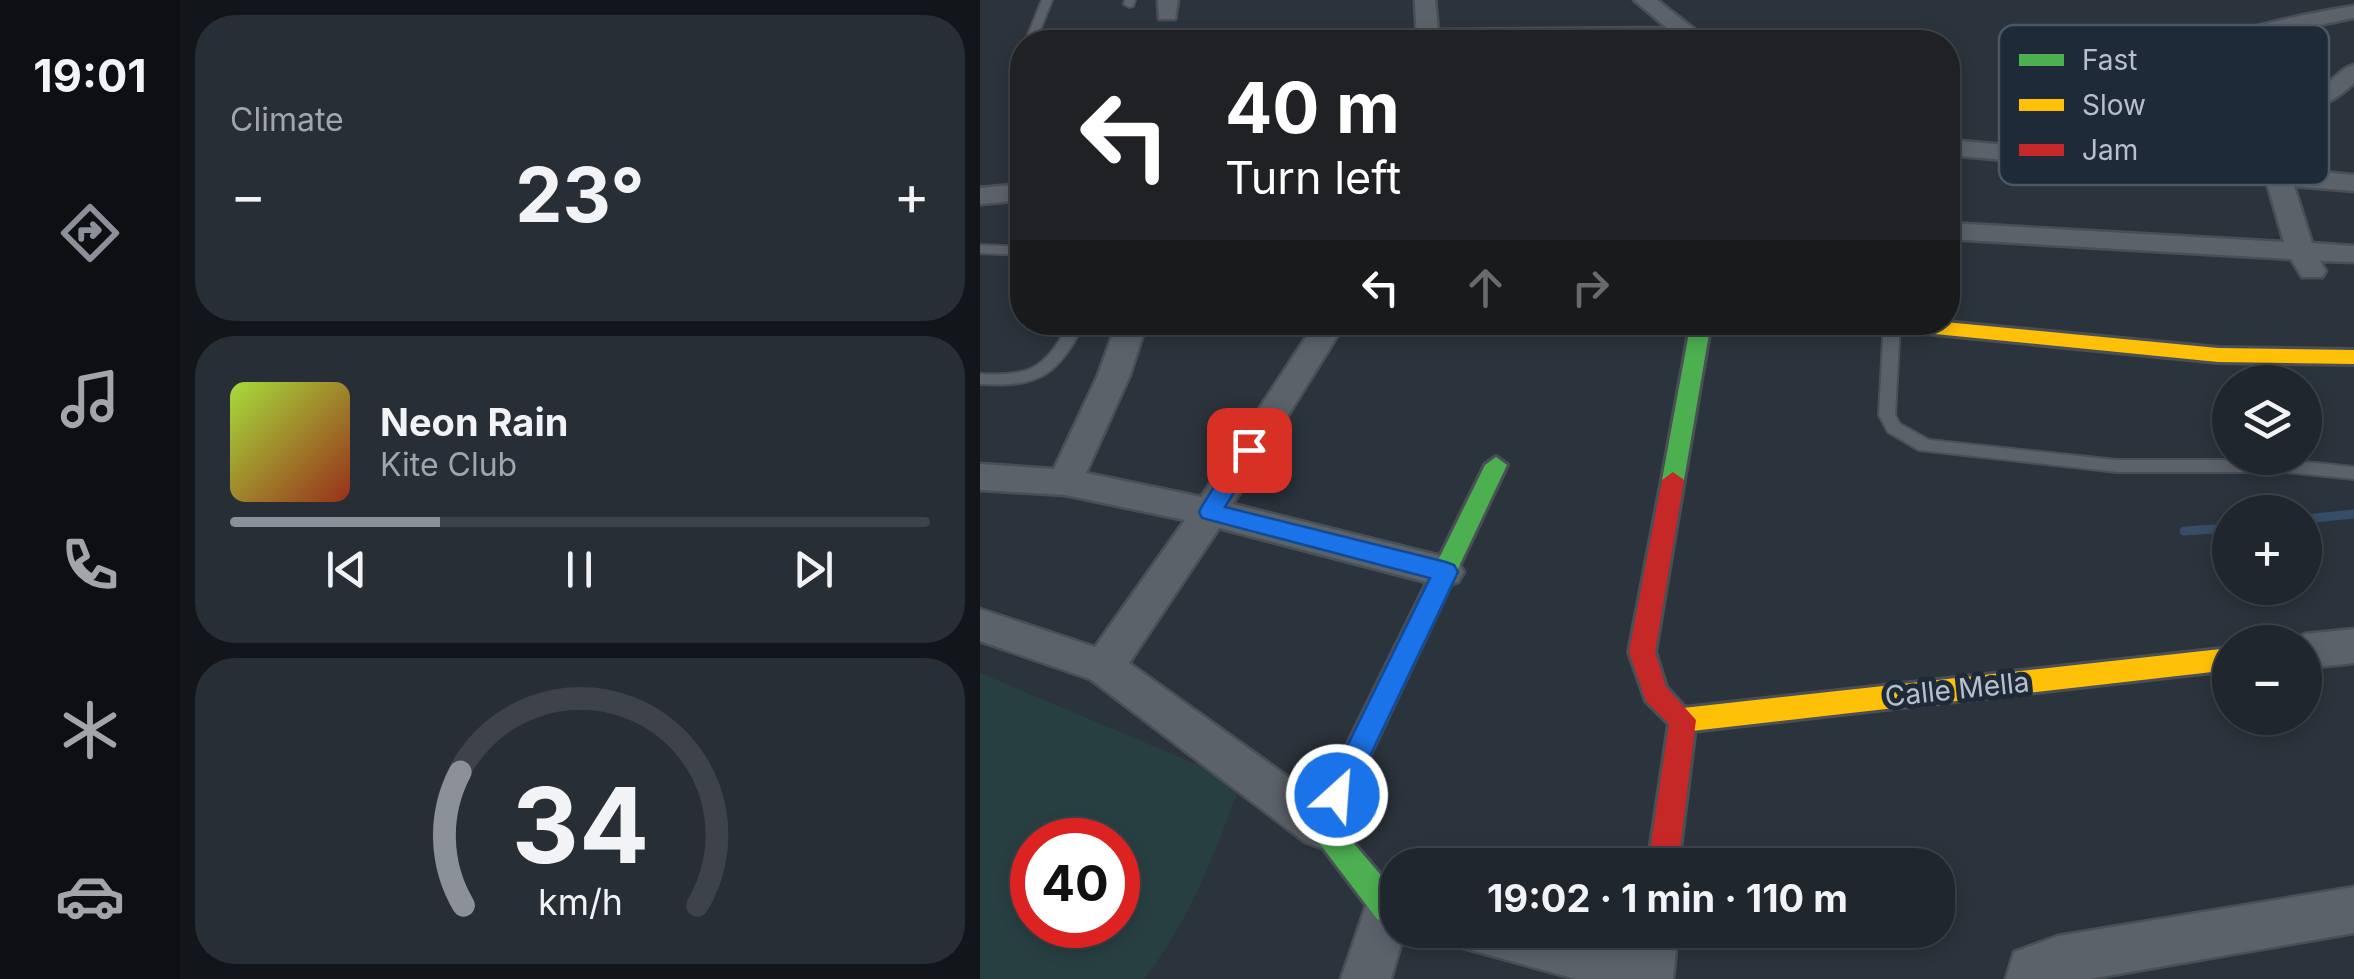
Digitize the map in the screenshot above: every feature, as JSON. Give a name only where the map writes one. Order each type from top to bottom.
[{"type":"street","points":[[1425,0],[1427,30]]},
{"type":"street","points":[[1644,0],[1685,30]]},
{"type":"street","points":[[2284,25],[2354,12]]},
{"type":"street","points":[[2329,92],[2354,72]]},
{"type":"street","points":[[1960,147],[1999,151]]},
{"type":"street","points":[[2329,182],[2354,184]]},
{"type":"street","points":[[2281,185],[2308,264]]},
{"type":"street","points":[[980,196],[1010,193]]},
{"type":"street","points":[[1960,232],[2308,264],[2354,254]]},
{"type":"street","points":[[1960,330],[2218,355],[2354,358]]},
{"type":"street","points":[[1065,482],[1114,376],[1128,335]]},
{"type":"street","points":[[1104,667],[1210,512],[1322,335]]},
{"type":"street","points":[[1665,848],[1683,720],[1655,693],[1642,652],[1699,335]]},
{"type":"street","points":[[1321,827],[1496,466]]},
{"type":"street","points":[[980,477],[1065,482],[1210,512],[1446,572]]},
{"type":"street","points":[[980,625],[1104,667],[1321,827],[1380,894]]},
{"type":"street","points":[[2322,649],[2354,646]]},
{"type":"street","name":"Calle Mella","points":[[1683,720],[2212,661]]},
{"type":"street","points":[[2031,979],[2031,969],[2058,960],[2354,910]]},
{"type":"street","points":[[1366,979],[1380,943]]},
{"type":"street","points":[[1581,948],[1650,960]]},
{"type":"lane","points":[[1036,30],[1047,0]]},
{"type":"lane","points":[[980,249],[1010,250]]},
{"type":"lane","points":[[980,379],[1016,382],[1041,375],[1056,364],[1071,335]]},
{"type":"lane","points":[[1886,335],[1886,415],[1894,428],[1925,446],[2117,466],[2285,466],[2354,473]]},
{"type":"green space","points":[[980,673],[1241,783],[1188,910],[1144,979],[980,979]]},
{"type":"waterway","points":[[2322,517],[2354,514]]},
{"type":"waterway","points":[[2184,531],[2212,529]]},
{"type":"traffic: fast","points":[[1673,480],[1699,335]]},
{"type":"traffic: fast","points":[[1380,898],[1321,827],[1496,465]]},
{"type":"traffic: slow","points":[[1960,330],[2218,355],[2354,357]]},
{"type":"traffic: slow","points":[[1683,720],[2212,661]]},
{"type":"traffic: jam","points":[[1665,848],[1683,720],[1655,693],[1642,652],[1673,480]]},
{"type":"route","points":[[1249,450],[1210,512],[1446,572],[1337,795]]}]
